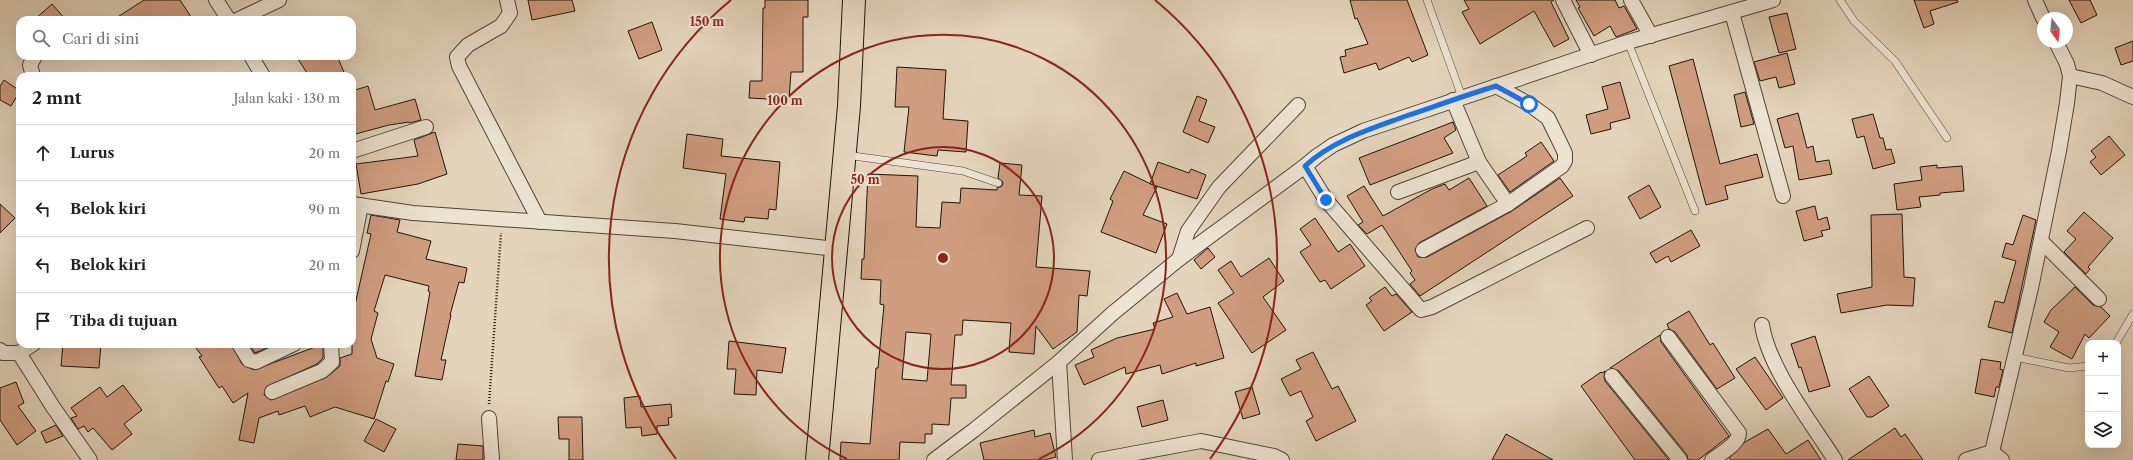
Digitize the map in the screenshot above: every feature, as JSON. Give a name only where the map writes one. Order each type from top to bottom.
[{"type":"highway","points":[[816,460],[849,106],[854,0]]},
{"type":"street","points":[[216,0],[226,16]]},
{"type":"street","points":[[245,16],[279,0]]},
{"type":"street","points":[[507,0],[510,13],[501,26],[468,45],[457,57],[459,66],[540,222]]},
{"type":"street","points":[[1563,0],[1591,55]]},
{"type":"street","points":[[1631,0],[1651,36]]},
{"type":"street","points":[[934,460],[974,430],[1058,362],[1113,313],[1179,259],[1333,145],[1363,131],[1457,98],[1628,42],[1773,0]]},
{"type":"street","points":[[2035,0],[2040,12]]},
{"type":"street","points":[[1732,13],[1783,196]]},
{"type":"street","points":[[1966,460],[1997,456],[2015,357],[2059,151],[2070,76],[2067,64],[2059,48]]},
{"type":"street","points":[[32,72],[30,65],[33,60]]},
{"type":"street","points":[[253,60],[261,72]]},
{"type":"street","points":[[2070,76],[2102,83],[2133,97]]},
{"type":"street","points":[[1423,250],[1508,204],[1562,166],[1565,161],[1565,153],[1548,118],[1529,104],[1496,86]]},
{"type":"street","points":[[1457,98],[1479,162],[1508,204]]},
{"type":"street","points":[[1179,259],[1188,232],[1219,187],[1298,105]]},
{"type":"street","points":[[356,150],[426,127]]},
{"type":"street","points":[[1398,192],[1479,162]]},
{"type":"street","points":[[1305,166],[1326,200],[1421,310],[1432,308],[1588,228]]},
{"type":"street","points":[[356,205],[413,213],[674,231],[836,249]]},
{"type":"street","points":[[2041,241],[2099,299]]},
{"type":"street","points":[[1762,325],[1765,341],[1775,364],[1835,460]]},
{"type":"street","points":[[1668,337],[1739,433],[1739,437],[1735,442],[1717,459]]},
{"type":"street","points":[[0,350],[3,353],[19,353],[27,348]]},
{"type":"street","points":[[242,348],[249,360],[256,362],[286,348]]},
{"type":"street","points":[[272,392],[322,371],[332,362],[331,348]]},
{"type":"street","points":[[19,353],[53,407],[90,460]]},
{"type":"street","points":[[1058,362],[1065,460]]},
{"type":"street","points":[[1612,376],[1680,460]]},
{"type":"street","points":[[488,418],[492,460]]},
{"type":"street","points":[[1099,460],[1201,441],[1274,456],[1282,460]]},
{"type":"lane","points":[[1427,0],[1457,98]]},
{"type":"lane","points":[[1840,0],[1854,21],[1895,61],[1947,138]]},
{"type":"lane","points":[[1628,42],[1695,211]]},
{"type":"lane","points":[[844,155],[963,171],[998,183]]},
{"type":"lane","points":[[2118,340],[2133,314]]},
{"type":"lane","points":[[2015,357],[2069,368],[2085,366]]},
{"type":"path","points":[[488,418],[502,219]]},
{"type":"building","points":[[144,0],[180,0],[190,16],[119,16]]},
{"type":"building","points":[[528,0],[572,0],[575,11],[532,20]]},
{"type":"building","points":[[765,0],[808,0],[808,17],[803,17],[803,72],[791,72],[789,100],[749,98],[750,81],[762,81],[763,8],[765,8]]},
{"type":"building","points":[[1350,0],[1407,0],[1428,55],[1412,62],[1409,57],[1379,70],[1376,63],[1344,73],[1340,57],[1346,56],[1345,50],[1368,44],[1357,18],[1355,19]]},
{"type":"building","points":[[1464,0],[1554,0],[1551,2],[1569,39],[1554,47],[1534,11],[1480,44],[1462,12],[1469,9]]},
{"type":"building","points":[[1576,0],[1615,0],[1619,8],[1624,6],[1637,29],[1616,37],[1610,26],[1594,36],[1578,8],[1580,7]]},
{"type":"building","points":[[1914,0],[1957,0],[1958,2],[1930,11],[1934,24],[1924,28]]},
{"type":"building","points":[[2069,0],[2090,0],[2097,15],[2081,23]]},
{"type":"building","points":[[52,4],[62,16],[38,16]]},
{"type":"building","points":[[1787,13],[1796,49],[1779,53],[1769,17]]},
{"type":"building","points":[[652,22],[662,50],[639,59],[628,31]]},
{"type":"building","points":[[2133,41],[2133,61],[2121,65],[2115,48]]},
{"type":"building","points":[[1787,53],[1795,84],[1779,88],[1776,77],[1760,81],[1754,62]]},
{"type":"building","points":[[1693,59],[1720,164],[1757,154],[1763,177],[1725,186],[1728,199],[1706,205],[1669,66]]},
{"type":"building","points":[[299,60],[339,60],[344,72],[306,72]]},
{"type":"building","points":[[897,67],[946,70],[943,119],[968,121],[966,152],[938,150],[937,156],[904,152],[909,107],[895,107]]},
{"type":"building","points":[[4,80],[16,88],[16,98],[11,106],[0,100],[0,86]]},
{"type":"building","points":[[1620,82],[1630,118],[1610,123],[1611,129],[1591,134],[1586,115],[1608,109],[1602,87]]},
{"type":"building","points":[[368,86],[375,110],[415,99],[421,120],[389,125],[356,134],[356,90]]},
{"type":"building","points":[[1745,92],[1754,124],[1741,127],[1734,95]]},
{"type":"building","points":[[1197,96],[1207,100],[1199,121],[1215,127],[1208,143],[1183,132]]},
{"type":"building","points":[[1798,113],[1807,148],[1813,146],[1816,162],[1829,160],[1832,174],[1799,180],[1793,146],[1785,148],[1777,119]]},
{"type":"building","points":[[1873,114],[1880,138],[1883,138],[1886,150],[1891,149],[1895,163],[1873,169],[1864,136],[1857,138],[1852,119]]},
{"type":"building","points":[[1453,122],[1456,130],[1444,138],[1453,153],[1370,185],[1359,158]]},
{"type":"building","points":[[435,132],[447,174],[418,184],[361,194],[356,164],[418,156],[414,140]]},
{"type":"building","points":[[687,134],[723,139],[721,156],[780,162],[776,210],[769,209],[768,219],[745,217],[744,222],[720,219],[726,174],[683,168]]},
{"type":"building","points":[[2109,136],[2125,155],[2101,175],[2090,162],[2096,157],[2091,151]]},
{"type":"building","points":[[1541,142],[1554,161],[1510,192],[1498,175],[1527,156],[1525,153]]},
{"type":"building","points":[[1158,162],[1189,173],[1191,169],[1206,175],[1197,199],[1150,184]]},
{"type":"building","points":[[1000,163],[1022,165],[1019,195],[1042,196],[1036,267],[1090,271],[1087,296],[1079,295],[1077,332],[1053,349],[1036,326],[1034,354],[1009,352],[1011,323],[963,320],[962,335],[955,335],[951,385],[966,385],[966,398],[951,398],[949,425],[932,424],[932,434],[925,434],[925,443],[900,442],[899,460],[840,460],[841,442],[870,444],[876,368],[878,368],[884,305],[880,304],[881,280],[861,279],[862,259],[864,259],[868,174],[918,176],[916,227],[940,228],[942,202],[960,203],[961,188],[997,190],[997,188],[1002,186],[1003,182],[998,178]],"holes":[[[906,332],[931,334],[927,381],[902,379]]]},
{"type":"building","points":[[1937,165],[1937,168],[1962,166],[1964,191],[1919,197],[1921,207],[1897,210],[1894,184],[1922,180],[1920,167]]},
{"type":"building","points":[[1124,171],[1157,187],[1143,215],[1167,224],[1156,253],[1101,232],[1113,201],[1110,199]]},
{"type":"building","points":[[1469,178],[1487,206],[1419,243],[1415,250],[1418,257],[1427,257],[1512,211],[1560,178],[1573,196],[1420,296],[1410,284],[1415,280],[1410,273],[1412,271],[1382,225],[1367,234],[1358,225],[1363,222],[1347,196],[1364,186],[1383,216],[1432,189],[1445,184],[1449,190]]},
{"type":"building","points":[[1649,185],[1661,207],[1640,219],[1628,197]]},
{"type":"building","points":[[0,204],[15,218],[0,233]]},
{"type":"building","points":[[1815,206],[1818,220],[1827,217],[1830,229],[1821,231],[1823,236],[1804,241],[1796,211]]},
{"type":"building","points":[[2084,212],[2113,238],[2088,267],[2090,269],[2086,274],[2064,252],[2076,239],[2067,231]]},
{"type":"building","points":[[1902,214],[1904,277],[1915,278],[1913,306],[1887,305],[1841,313],[1837,294],[1872,287],[1871,215]]},
{"type":"building","points":[[371,215],[400,220],[397,232],[431,241],[426,259],[467,268],[464,283],[459,282],[450,315],[441,360],[446,360],[442,380],[415,376],[430,292],[428,291],[429,286],[385,275],[374,311],[378,313],[371,339],[377,358],[394,364],[388,382],[386,381],[374,419],[335,407],[310,417],[305,406],[279,415],[278,411],[259,418],[254,443],[239,440],[248,393],[233,403],[222,386],[219,388],[199,357],[202,356],[196,348],[233,348],[242,364],[254,370],[312,348],[323,348],[323,358],[317,364],[266,387],[264,395],[271,400],[327,377],[340,366],[340,358],[352,354],[352,348],[356,348],[356,300],[371,234],[367,233]]},
{"type":"building","points":[[2023,215],[2036,220],[2012,333],[1988,327],[1995,301],[2004,303],[2016,261],[2002,257],[2006,243],[2013,245]]},
{"type":"building","points":[[1315,218],[1338,252],[1350,244],[1365,266],[1331,289],[1325,280],[1320,282],[1300,252],[1311,245],[1300,229]]},
{"type":"building","points":[[1691,230],[1700,246],[1671,262],[1668,256],[1656,263],[1650,253]]},
{"type":"building","points":[[1208,248],[1215,257],[1201,269],[1194,260]]},
{"type":"building","points":[[1269,258],[1284,281],[1263,297],[1286,330],[1252,353],[1218,303],[1234,293],[1218,270],[1231,261],[1241,277]]},
{"type":"building","points":[[1385,287],[1392,296],[1396,294],[1412,312],[1384,331],[1366,305],[1372,301],[1369,298]]},
{"type":"building","points":[[2075,287],[2093,305],[2101,307],[2110,316],[2089,338],[2085,334],[2072,359],[2050,347],[2059,332],[2044,322],[2051,310]]},
{"type":"building","points":[[1177,293],[1187,314],[1210,307],[1224,358],[1196,366],[1196,363],[1162,374],[1160,365],[1126,374],[1125,367],[1084,385],[1075,365],[1094,357],[1091,350],[1117,338],[1155,329],[1153,323],[1173,317],[1164,299]]},
{"type":"building","points":[[1689,311],[1710,345],[1713,343],[1735,378],[1717,389],[1675,332],[1669,329],[1667,324]]},
{"type":"building","points":[[1660,335],[1661,342],[1729,436],[1698,460],[1688,460],[1687,455],[1619,371],[1610,368]]},
{"type":"building","points":[[1815,336],[1830,386],[1809,392],[1801,367],[1799,368],[1791,344]]},
{"type":"building","points":[[729,341],[786,348],[782,373],[757,370],[756,395],[734,394],[736,369],[727,369]]},
{"type":"building","points":[[63,348],[101,348],[99,368],[61,366]]},
{"type":"building","points":[[252,348],[266,348],[255,353]]},
{"type":"building","points":[[1313,352],[1332,389],[1338,386],[1356,421],[1316,441],[1306,421],[1313,417],[1301,391],[1290,396],[1281,379],[1301,369],[1296,360]]},
{"type":"building","points":[[1755,357],[1783,398],[1766,410],[1736,369]]},
{"type":"building","points":[[1981,359],[2001,362],[2000,369],[2003,370],[1999,387],[1996,387],[1994,397],[1975,393]]},
{"type":"building","points":[[1605,371],[1605,381],[1669,460],[1635,460],[1581,386],[1601,372],[1602,373]]},
{"type":"building","points":[[1869,376],[1889,406],[1872,417],[1867,417],[1849,389]]},
{"type":"building","points":[[16,382],[24,403],[18,406],[36,431],[17,445],[0,420],[0,388]]},
{"type":"building","points":[[123,385],[142,410],[124,424],[132,434],[112,450],[93,428],[88,432],[84,426],[78,429],[71,418],[77,416],[71,408],[100,387],[107,397]]},
{"type":"building","points":[[1252,387],[1260,414],[1243,419],[1235,392]]},
{"type":"building","points":[[640,396],[641,407],[671,404],[672,417],[668,418],[669,425],[657,426],[657,434],[642,436],[641,427],[626,428],[624,398]]},
{"type":"building","points":[[1163,400],[1168,420],[1142,427],[1137,407]]},
{"type":"building","points":[[558,417],[582,417],[583,460],[569,460],[569,439],[559,439]]},
{"type":"building","points":[[376,419],[396,429],[384,452],[364,441]]},
{"type":"building","points":[[56,425],[63,436],[46,443],[41,432]]},
{"type":"building","points":[[1895,428],[1901,437],[1905,434],[1923,460],[1848,460]]},
{"type":"building","points":[[1768,429],[1786,454],[1808,440],[1821,460],[1731,460],[1729,458],[1745,442]]},
{"type":"building","points":[[1034,430],[1035,437],[1050,433],[1056,457],[1044,460],[984,460],[980,443]]},
{"type":"building","points":[[1506,434],[1553,460],[1492,460]]},
{"type":"building","points":[[458,444],[483,446],[483,460],[456,460]]},
{"type":"route","points":[[1326,200],[1305,166],[1333,145],[1363,131],[1496,86],[1529,104]]}]
